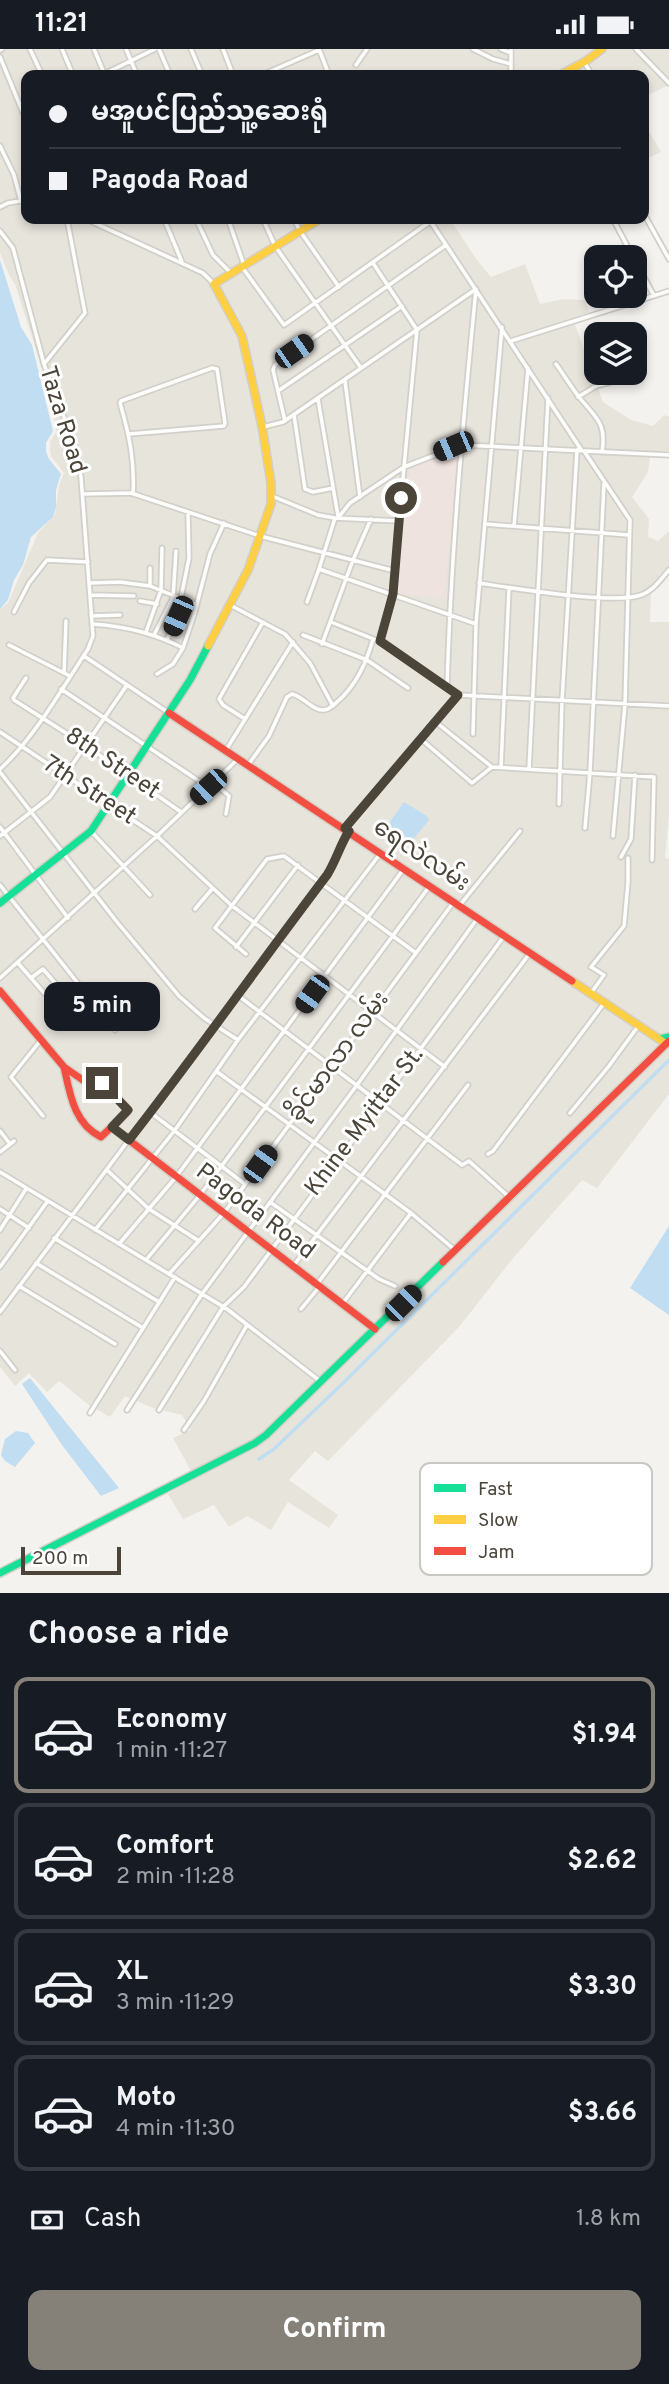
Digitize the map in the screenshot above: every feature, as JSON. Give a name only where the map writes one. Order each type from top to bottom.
[{"type":"main road","points":[[574,70],[602,49]]},
{"type":"main road","points":[[0,903],[91,831],[169,713],[248,571],[272,496],[263,427],[242,336],[214,284],[312,224]]},
{"type":"main road","name":"ရေလဲလမ်း","points":[[169,713],[667,1041]]},
{"type":"main road","points":[[0,991],[64,1067],[87,1083],[105,1084],[127,1109],[127,1112],[99,1137],[84,1124],[74,1107],[64,1067]]},
{"type":"main road","points":[[0,1573],[255,1444],[322,1383],[667,1041]]},
{"type":"main road","name":"Pagoda Road","points":[[112,1127],[375,1329]]},
{"type":"street","points":[[30,49],[40,70]]},
{"type":"street","points":[[62,49],[71,70]]},
{"type":"street","points":[[94,49],[102,70]]},
{"type":"street","points":[[126,49],[135,70]]},
{"type":"street","points":[[114,70],[157,49],[168,70]]},
{"type":"street","points":[[191,49],[200,70]]},
{"type":"street","points":[[223,49],[231,70]]},
{"type":"street","points":[[273,70],[319,49],[327,70]]},
{"type":"street","points":[[356,65],[367,49]]},
{"type":"street","points":[[473,49],[511,64]]},
{"type":"street","points":[[501,49],[511,51],[511,70]]},
{"type":"street","points":[[636,49],[669,83]]},
{"type":"street","points":[[0,57],[21,104]]},
{"type":"street","points":[[584,62],[589,70]]},
{"type":"street","points":[[0,146],[21,194]]},
{"type":"street","points":[[0,207],[21,201]]},
{"type":"street","points":[[649,223],[669,259]]},
{"type":"street","points":[[44,364],[85,313],[67,224]]},
{"type":"street","points":[[166,224],[183,264]]},
{"type":"street","points":[[198,224],[213,255],[231,274]]},
{"type":"street","points":[[230,224],[243,266],[284,325],[425,224]]},
{"type":"street","points":[[265,224],[275,246],[361,368]]},
{"type":"street","points":[[296,224],[339,287]]},
{"type":"street","points":[[433,224],[581,451],[630,520],[625,704],[613,836]]},
{"type":"street","points":[[616,224],[627,245]]},
{"type":"street","points":[[100,225],[203,273],[212,279],[214,284]]},
{"type":"street","name":"Taza Road","points":[[0,231],[13,249],[44,364],[76,449],[83,494],[92,624],[92,642],[84,656]]},
{"type":"street","points":[[285,421],[273,370],[275,365],[447,245]]},
{"type":"street","points":[[373,263],[417,330],[393,594],[380,641]]},
{"type":"street","points":[[647,283],[654,296]]},
{"type":"street","points":[[263,427],[285,421],[476,289]]},
{"type":"street","points":[[447,687],[449,615],[461,445],[476,289]]},
{"type":"street","points":[[510,341],[669,291]]},
{"type":"street","points":[[278,391],[402,306]]},
{"type":"street","points":[[474,734],[476,624],[502,327]]},
{"type":"street","points":[[556,364],[578,397],[600,420],[604,437],[602,452]]},
{"type":"street","points":[[514,526],[528,367]]},
{"type":"street","points":[[129,434],[224,426],[226,423],[217,369],[212,368],[122,400],[120,403],[135,468],[133,494]]},
{"type":"street","points":[[345,380],[360,496]]},
{"type":"street","points":[[578,397],[600,385]]},
{"type":"street","points":[[318,398],[336,518]]},
{"type":"street","points":[[529,769],[548,398]]},
{"type":"street","points":[[294,415],[305,489],[313,492],[333,488]]},
{"type":"street","points":[[307,603],[336,518],[350,503],[404,467],[461,445],[669,455]]},
{"type":"street","points":[[559,804],[572,530],[581,451]]},
{"type":"street","points":[[585,828],[604,481]]},
{"type":"street","points":[[83,494],[133,494],[260,536],[395,571]]},
{"type":"street","points":[[272,496],[318,515],[399,521]]},
{"type":"street","points":[[167,640],[183,599],[189,558],[188,512]]},
{"type":"street","points":[[322,643],[371,519]]},
{"type":"street","points":[[157,674],[173,664],[183,647],[210,554],[224,523]]},
{"type":"street","points":[[485,523],[629,535]]},
{"type":"street","points":[[146,632],[161,590],[162,548]]},
{"type":"street","points":[[154,635],[166,615],[173,595],[176,551]]},
{"type":"street","points":[[15,611],[29,583],[47,559],[88,562]]},
{"type":"street","points":[[150,568],[150,586]]},
{"type":"street","points":[[319,569],[476,624]]},
{"type":"street","points":[[480,583],[538,591],[628,598],[645,594],[669,570]]},
{"type":"street","points":[[89,583],[120,582],[150,586],[197,605]]},
{"type":"street","points":[[501,767],[509,588]]},
{"type":"street","points":[[90,595],[134,596]]},
{"type":"street","points":[[140,601],[157,604]]},
{"type":"street","points":[[230,605],[285,634],[310,663],[333,706]]},
{"type":"street","points":[[91,616],[120,615]]},
{"type":"street","points":[[64,673],[66,621]]},
{"type":"street","points":[[245,719],[223,705],[219,699],[263,622]]},
{"type":"street","points":[[331,622],[380,641],[458,695],[669,706]]},
{"type":"street","points":[[92,624],[146,632],[183,647]]},
{"type":"street","points":[[303,635],[367,660],[408,688]]},
{"type":"street","points":[[248,765],[269,736],[287,697],[297,695],[321,711],[342,698],[367,660],[373,638]]},
{"type":"street","points":[[226,750],[293,642]]},
{"type":"street","points":[[9,645],[70,676]]},
{"type":"street","points":[[84,656],[21,746],[0,770],[94,894],[179,996],[238,1039]]},
{"type":"street","name":"ရေလဲလမ်း","points":[[84,656],[169,713]]},
{"type":"street","name":"8th Street","points":[[26,678],[13,699],[129,774],[181,812]]},
{"type":"street","points":[[2,834],[50,797],[127,685]]},
{"type":"street","points":[[61,689],[208,787]]},
{"type":"street","points":[[0,1312],[322,882],[334,863],[347,830],[458,695]]},
{"type":"street","points":[[437,723],[492,767],[655,778],[652,860]]},
{"type":"street","name":"7th Street","points":[[0,732],[157,836],[231,905],[445,1067]]},
{"type":"street","points":[[422,740],[472,783],[492,767]]},
{"type":"street","points":[[0,978],[157,836],[238,758]]},
{"type":"street","points":[[621,857],[631,839],[635,775]]},
{"type":"street","points":[[213,782],[229,796],[226,814]]},
{"type":"street","points":[[0,827],[2,834],[37,874],[68,918]]},
{"type":"street","points":[[91,831],[150,895]]},
{"type":"street","name":"ခိုင်မာလာ လမ်း","points":[[169,1274],[224,1213],[416,953],[520,831]]},
{"type":"street","points":[[95,1230],[175,1131],[238,1039],[381,852]]},
{"type":"street","points":[[246,954],[215,929],[269,858],[285,856],[416,953]]},
{"type":"street","points":[[591,993],[604,975],[591,967],[624,926],[628,858]]},
{"type":"street","points":[[236,947],[298,865]]},
{"type":"street","points":[[119,1244],[176,1177],[405,868]]},
{"type":"street","points":[[0,885],[115,1030]]},
{"type":"street","points":[[146,1260],[200,1195],[430,885]]},
{"type":"street","points":[[195,909],[212,889]]},
{"type":"street","points":[[127,1410],[202,1294],[478,917]]},
{"type":"street","name":"Khine Myittar St.","points":[[159,1410],[223,1307],[244,1287],[336,1159],[505,935]]},
{"type":"street","points":[[293,1265],[530,953]]},
{"type":"street","points":[[18,963],[44,993]]},
{"type":"street","points":[[31,978],[43,969],[55,983]]},
{"type":"street","points":[[236,994],[462,1165],[469,1161],[510,1198]]},
{"type":"street","points":[[488,1154],[493,1151],[605,1002]]},
{"type":"street","points":[[570,1113],[639,1025]]},
{"type":"street","points":[[41,1040],[11,1077],[43,1116]]},
{"type":"street","points":[[216,1071],[411,1213],[456,1250]]},
{"type":"street","points":[[301,1309],[468,1085]]},
{"type":"street","points":[[151,1113],[246,1184]]},
{"type":"street","points":[[0,1131],[12,1142],[0,1152]]},
{"type":"street","points":[[107,1170],[149,1209],[199,1241]]},
{"type":"street","points":[[0,1172],[223,1307],[322,1383]]},
{"type":"street","points":[[0,1230],[26,1189]]},
{"type":"street","points":[[0,1267],[47,1202]]},
{"type":"street","points":[[270,1202],[379,1279],[396,1286]]},
{"type":"street","points":[[0,1209],[29,1228]]},
{"type":"street","points":[[343,1304],[411,1213]]},
{"type":"street","points":[[54,1238],[159,1302]]},
{"type":"street","points":[[36,1263],[143,1328]]},
{"type":"street","points":[[90,1413],[174,1277]]},
{"type":"street","points":[[19,1286],[115,1344]]},
{"type":"street","points":[[184,1430],[204,1401],[247,1325]]},
{"type":"street","points":[[0,1351],[15,1370]]},
{"type":"shaded area","points":[[0,49],[669,49],[669,85],[649,95],[649,70],[21,70],[21,224],[453,224],[491,277],[525,264],[540,304],[563,299],[584,300],[584,308],[588,308],[589,312],[573,319],[584,349],[584,385],[597,385],[603,402],[631,420],[653,426],[664,415],[669,417],[669,451],[651,451],[648,472],[632,497],[649,519],[648,537],[658,541],[669,531],[669,567],[651,588],[650,622],[669,622],[669,814],[665,858],[669,859],[669,1094],[597,1188],[582,1180],[514,1257],[459,1327],[328,1461],[315,1451],[289,1480],[338,1515],[329,1528],[288,1502],[271,1530],[247,1516],[229,1527],[214,1505],[183,1519],[168,1494],[195,1478],[173,1438],[191,1430],[182,1415],[153,1408],[125,1396],[110,1417],[89,1405],[59,1381],[47,1392],[29,1373],[15,1386],[0,1367],[0,609],[8,603],[38,533],[55,514],[59,485],[64,473],[51,456],[50,442],[56,432],[51,397],[15,284],[0,253]]},
{"type":"shaded area","points":[[649,132],[661,152],[649,158]]},
{"type":"shaded area","points":[[459,448],[444,598],[395,593],[410,470],[416,465]]},
{"type":"water","points":[[0,260],[21,327],[32,345],[53,431],[46,443],[46,452],[61,474],[53,517],[31,537],[8,600],[0,609]]},
{"type":"water","points":[[404,802],[429,820],[412,841],[387,826]]},
{"type":"water","points":[[669,1226],[669,1315],[630,1288]]},
{"type":"water","points":[[30,1378],[119,1488],[101,1496],[62,1445],[22,1384]]},
{"type":"water","points":[[16,1431],[28,1433],[35,1443],[15,1467],[1,1455],[5,1439]]},
{"type":"waterway","points":[[259,1459],[274,1449],[340,1386],[669,1060]]},
{"type":"traffic: fast","points":[[0,903],[91,831],[190,680],[208,646]]},
{"type":"traffic: fast","points":[[660,1039],[669,1037]]},
{"type":"traffic: fast","points":[[0,1573],[255,1443],[443,1262]]},
{"type":"traffic: slow","points":[[569,70],[602,49]]},
{"type":"traffic: slow","points":[[208,646],[248,570],[271,504],[271,483],[262,426],[242,336],[214,284],[312,224]]},
{"type":"traffic: slow","points":[[572,981],[662,1041]]},
{"type":"traffic: jam","points":[[169,713],[572,981]]},
{"type":"traffic: jam","points":[[0,991],[64,1067],[87,1083],[105,1084],[127,1109],[101,1137],[79,1116],[71,1098],[64,1067]]},
{"type":"traffic: jam","points":[[443,1262],[669,1041]]},
{"type":"traffic: jam","points":[[112,1127],[375,1329]]},
{"type":"route","points":[[102,1083],[128,1110],[112,1127],[129,1140],[327,875],[349,831],[345,828],[437,723],[458,695],[380,641],[393,594],[401,498]]}]
